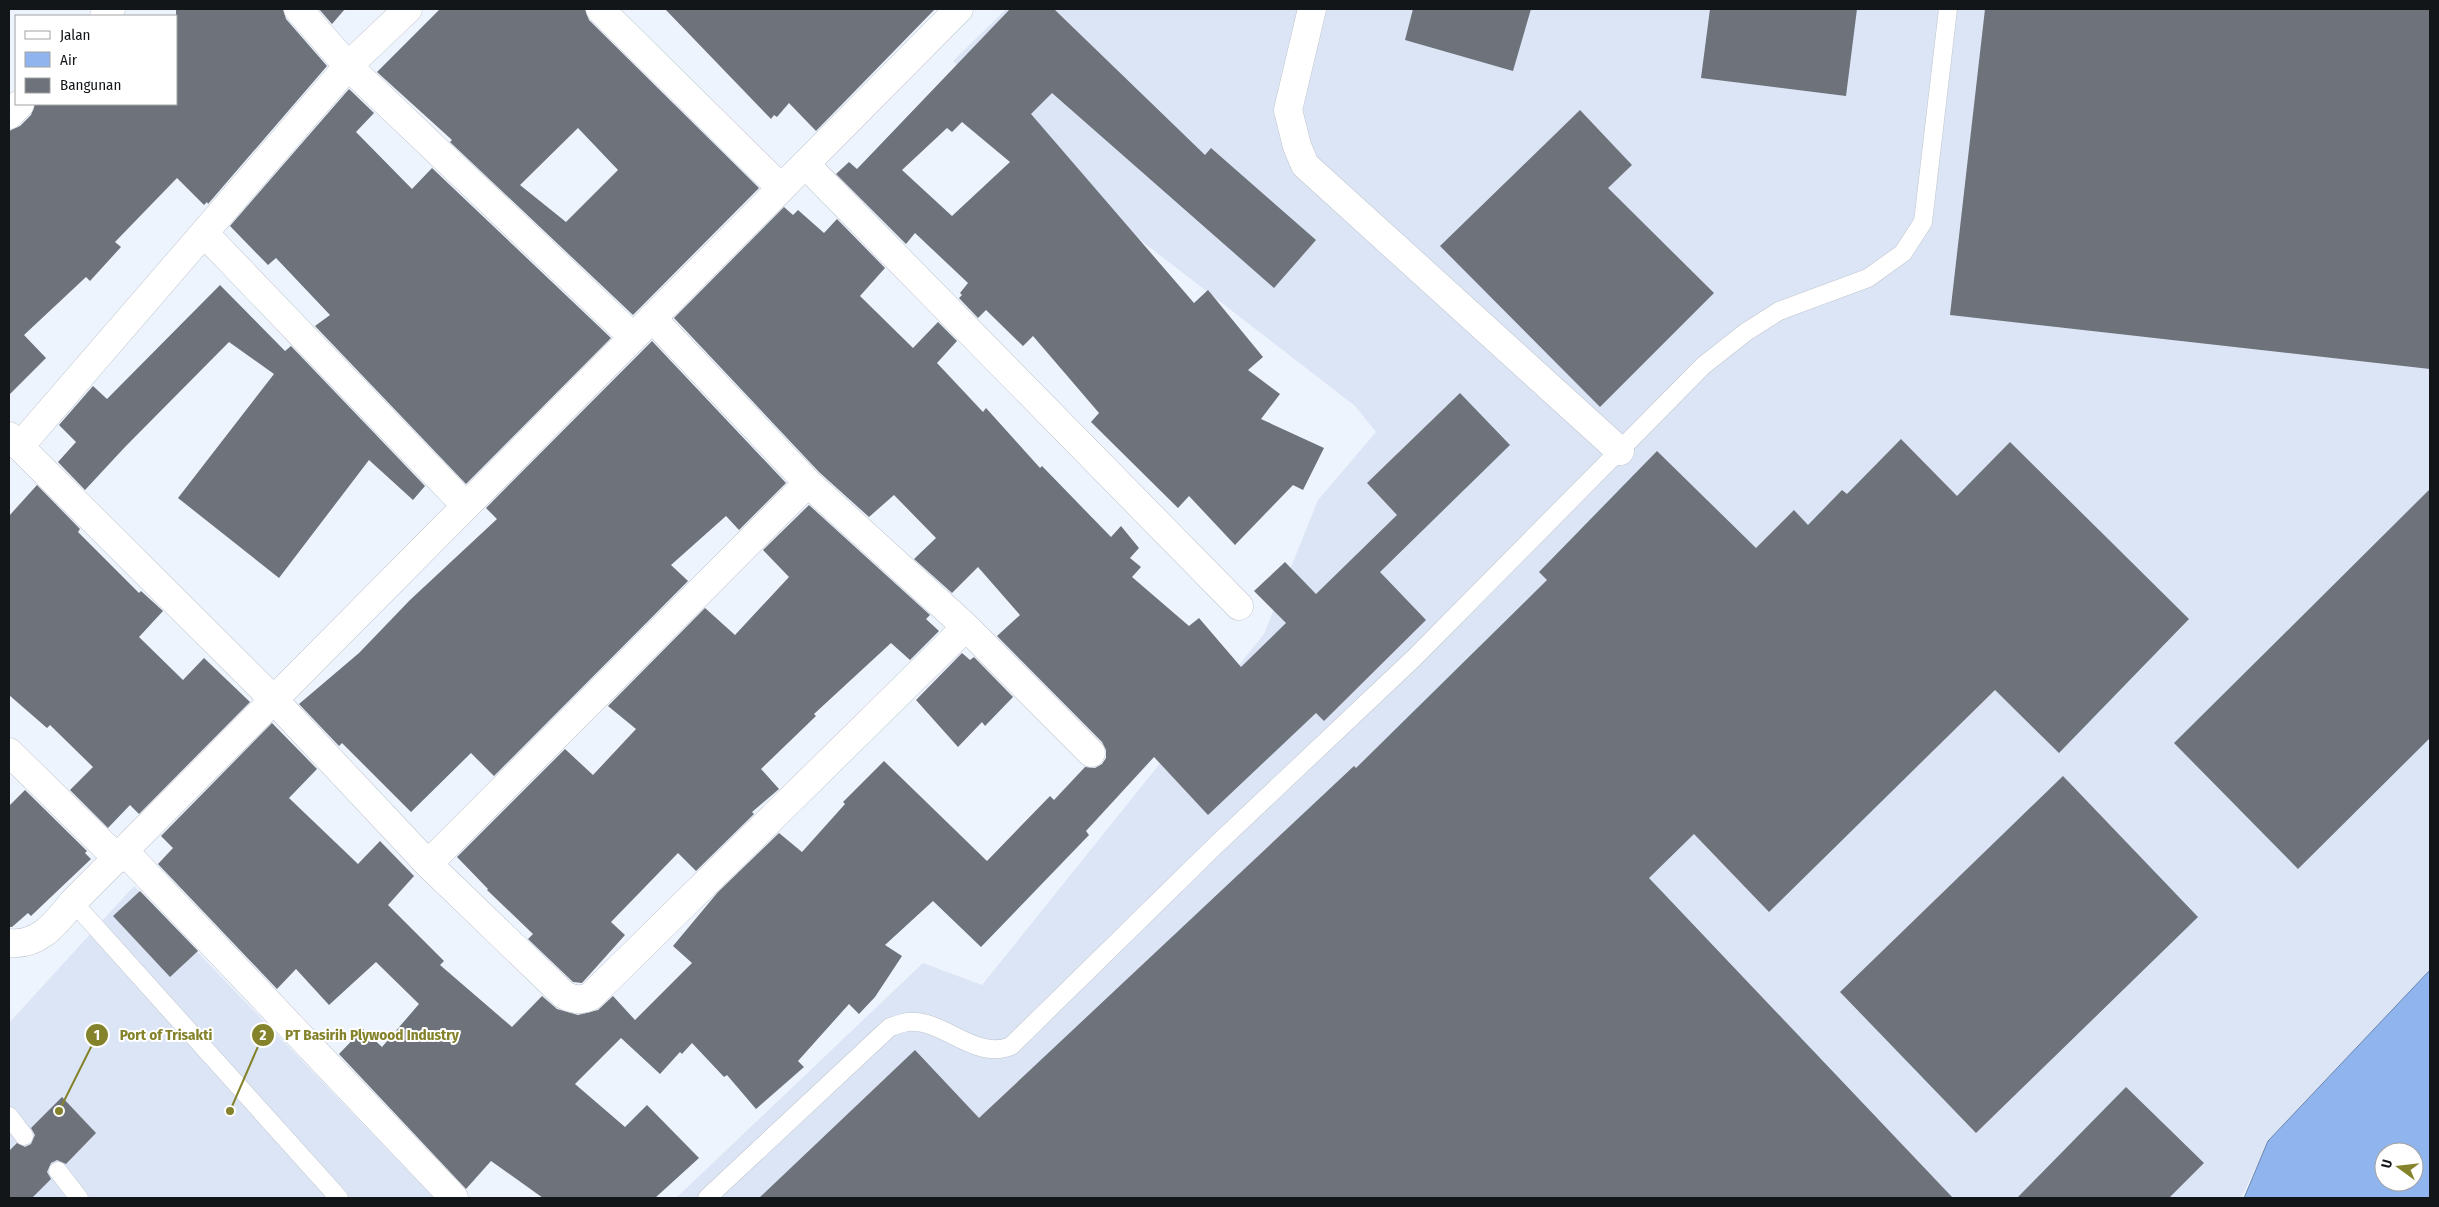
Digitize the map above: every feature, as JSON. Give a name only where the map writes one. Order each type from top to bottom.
[{"type":"street","points":[[298,9],[348,66],[633,337]]},
{"type":"street","points":[[408,9],[348,66],[204,233],[14,441],[274,700],[428,864],[564,995],[572,999],[588,998],[966,627]]},
{"type":"street","points":[[600,9],[781,188]]},
{"type":"street","points":[[9,943],[37,939],[50,929],[73,902],[122,855],[958,9]]},
{"type":"street","points":[[1312,9],[1288,110],[1297,146],[1305,165],[1620,451]]},
{"type":"street","points":[[9,115],[19,105]]},
{"type":"street","points":[[805,164],[1239,606]]},
{"type":"street","points":[[204,233],[466,506]]},
{"type":"street","points":[[652,318],[808,482],[966,627],[1091,753]]},
{"type":"street","points":[[428,864],[808,482]]},
{"type":"street","points":[[9,752],[122,855],[454,1198]]},
{"type":"lane","points":[[707,1198],[890,1027],[910,1022],[928,1025],[988,1049],[1001,1050],[1011,1046],[1216,845],[1414,658],[1704,365],[1746,332],[1779,311],[1868,278],[1903,253],[1922,222],[1948,9]]},
{"type":"lane","points":[[73,902],[339,1198]]},
{"type":"lane","points":[[9,1116],[24,1136]]},
{"type":"lane","points":[[58,1172],[79,1198]]},
{"type":"shaded area","points":[[1006,9],[2430,9],[2430,979],[2263,1153],[2241,1198],[676,1198],[923,963],[982,985],[1264,634],[1318,500],[1376,432],[1355,406],[1126,229],[953,61]]},
{"type":"shaded area","points":[[134,886],[434,1198],[9,1198],[9,1023]]},
{"type":"water","points":[[2430,970],[2430,1198],[2244,1198],[2268,1141]]},
{"type":"building","points":[[176,9],[283,9],[286,19],[327,66],[208,204],[207,202],[204,205],[177,178],[115,242],[121,247],[90,281],[86,277],[24,335],[46,358],[9,395],[9,131],[20,126],[31,115],[35,105],[178,105],[178,15],[176,15]]},
{"type":"building","points":[[319,9],[345,9],[332,24]]},
{"type":"building","points":[[440,9],[585,9],[589,20],[759,188],[633,315],[450,142],[452,140],[377,72]],"holes":[[[578,128],[618,170],[566,222],[520,185]]]},
{"type":"building","points":[[665,9],[935,9],[816,131],[789,103],[777,117],[774,115],[771,119]]},
{"type":"building","points":[[1010,9],[1054,9],[1205,155],[1211,148],[1316,240],[1274,288],[1052,93],[1031,114],[1194,303],[1208,290],[1263,357],[1248,370],[1280,394],[1261,419],[1324,448],[1303,490],[1293,485],[1235,545],[1189,496],[1178,508],[1091,422],[1099,413],[1033,336],[1023,346],[986,310],[978,318],[959,298],[962,295],[960,293],[968,283],[915,233],[906,244],[836,174],[849,162],[857,169]],"holes":[[[962,122],[1010,162],[952,216],[902,170],[947,128],[952,132]]]},
{"type":"building","points":[[1413,9],[1531,9],[1513,71],[1405,40]]},
{"type":"building","points":[[1710,9],[1857,9],[1846,96],[1701,78]]},
{"type":"building","points":[[1985,9],[2430,9],[2430,369],[1950,315]]},
{"type":"building","points":[[349,89],[374,113],[356,132],[412,189],[432,168],[611,338],[466,484],[315,326],[330,315],[276,258],[268,265],[230,226]]},
{"type":"building","points":[[1580,110],[1632,165],[1608,188],[1714,293],[1600,407],[1440,246]]},
{"type":"building","points":[[784,207],[793,215],[798,210],[824,233],[837,219],[885,268],[860,296],[913,348],[938,322],[957,341],[937,363],[983,412],[986,408],[1040,468],[1042,466],[1111,537],[1121,526],[1139,548],[1130,558],[1141,567],[1132,577],[1189,626],[1199,618],[1241,667],[1286,623],[1254,591],[1285,562],[1316,594],[1397,515],[1367,483],[1460,393],[1510,445],[1380,572],[1426,620],[1324,721],[1316,713],[1208,815],[1154,757],[1086,831],[1089,835],[981,947],[933,901],[885,945],[902,956],[875,997],[859,1014],[849,1004],[798,1061],[804,1067],[756,1109],[727,1075],[724,1077],[692,1043],[682,1054],[680,1052],[660,1074],[621,1038],[575,1084],[625,1127],[647,1105],[699,1158],[655,1198],[543,1198],[491,1161],[466,1189],[339,1054],[363,1029],[382,1047],[419,1004],[376,962],[329,1005],[296,969],[277,989],[158,864],[173,848],[161,836],[272,723],[317,769],[289,798],[358,864],[380,841],[414,876],[388,905],[444,961],[440,965],[512,1027],[542,996],[557,1009],[578,1015],[598,1010],[613,996],[635,1020],[692,963],[673,946],[718,892],[779,833],[802,852],[845,804],[843,802],[884,761],[987,861],[1050,796],[1054,800],[1085,767],[1095,768],[1102,764],[1106,758],[1106,750],[1102,742],[997,636],[1020,615],[978,567],[952,593],[914,559],[936,538],[894,495],[869,517],[819,472],[674,318]]},
{"type":"building","points":[[220,285],[285,351],[291,346],[425,486],[413,500],[369,460],[279,578],[178,498],[274,374],[229,342],[85,490],[58,462],[76,442],[59,425],[93,386],[107,399]]},
{"type":"building","points":[[652,341],[786,483],[739,530],[726,516],[671,565],[688,581],[494,776],[471,753],[411,812],[342,743],[339,746],[299,704],[359,653],[410,600],[497,519],[486,508]]},
{"type":"building","points":[[1901,439],[1957,496],[2010,442],[2189,619],[2059,753],[1995,690],[1769,912],[1694,834],[1649,878],[1953,1198],[759,1198],[915,1050],[979,1118],[1354,766],[1356,768],[1547,580],[1539,572],[1657,451],[1756,548],[1794,510],[1808,525],[1842,490],[1847,494]]},
{"type":"building","points":[[37,485],[80,529],[78,532],[139,593],[141,591],[163,611],[139,637],[183,680],[204,658],[250,702],[139,814],[130,805],[108,828],[70,790],[93,767],[50,725],[47,728],[9,695],[9,516]]},
{"type":"building","points":[[2430,489],[2430,738],[2298,869],[2174,743]]},
{"type":"building","points":[[809,505],[930,615],[926,619],[939,631],[910,660],[891,643],[814,714],[816,716],[761,769],[779,789],[752,812],[754,814],[696,871],[678,853],[611,922],[625,935],[582,983],[573,982],[528,939],[533,934],[487,890],[457,857],[565,749],[593,775],[636,729],[608,706],[705,608],[735,635],[789,577],[763,550]]},
{"type":"building","points":[[962,653],[970,660],[974,657],[1013,697],[985,726],[982,722],[958,747],[916,700]]},
{"type":"building","points":[[2063,776],[2198,917],[1976,1133],[1840,992]]},
{"type":"building","points":[[25,790],[87,851],[85,853],[91,859],[31,916],[28,913],[12,927],[9,927],[9,806]]},
{"type":"building","points":[[140,891],[198,951],[170,977],[113,916]]},
{"type":"building","points":[[2126,1087],[2204,1163],[2169,1198],[2017,1198]]},
{"type":"building","points":[[62,1097],[96,1133],[66,1164],[57,1160],[51,1163],[47,1172],[51,1179],[32,1198],[9,1198],[9,1151],[17,1143],[25,1147],[31,1144],[35,1135],[31,1128]]},
{"type":"place","name":"Port of Trisakti","points":[[59,1111]]},
{"type":"place","name":"PT Basirih Plywood Industry","points":[[230,1111]]}]
